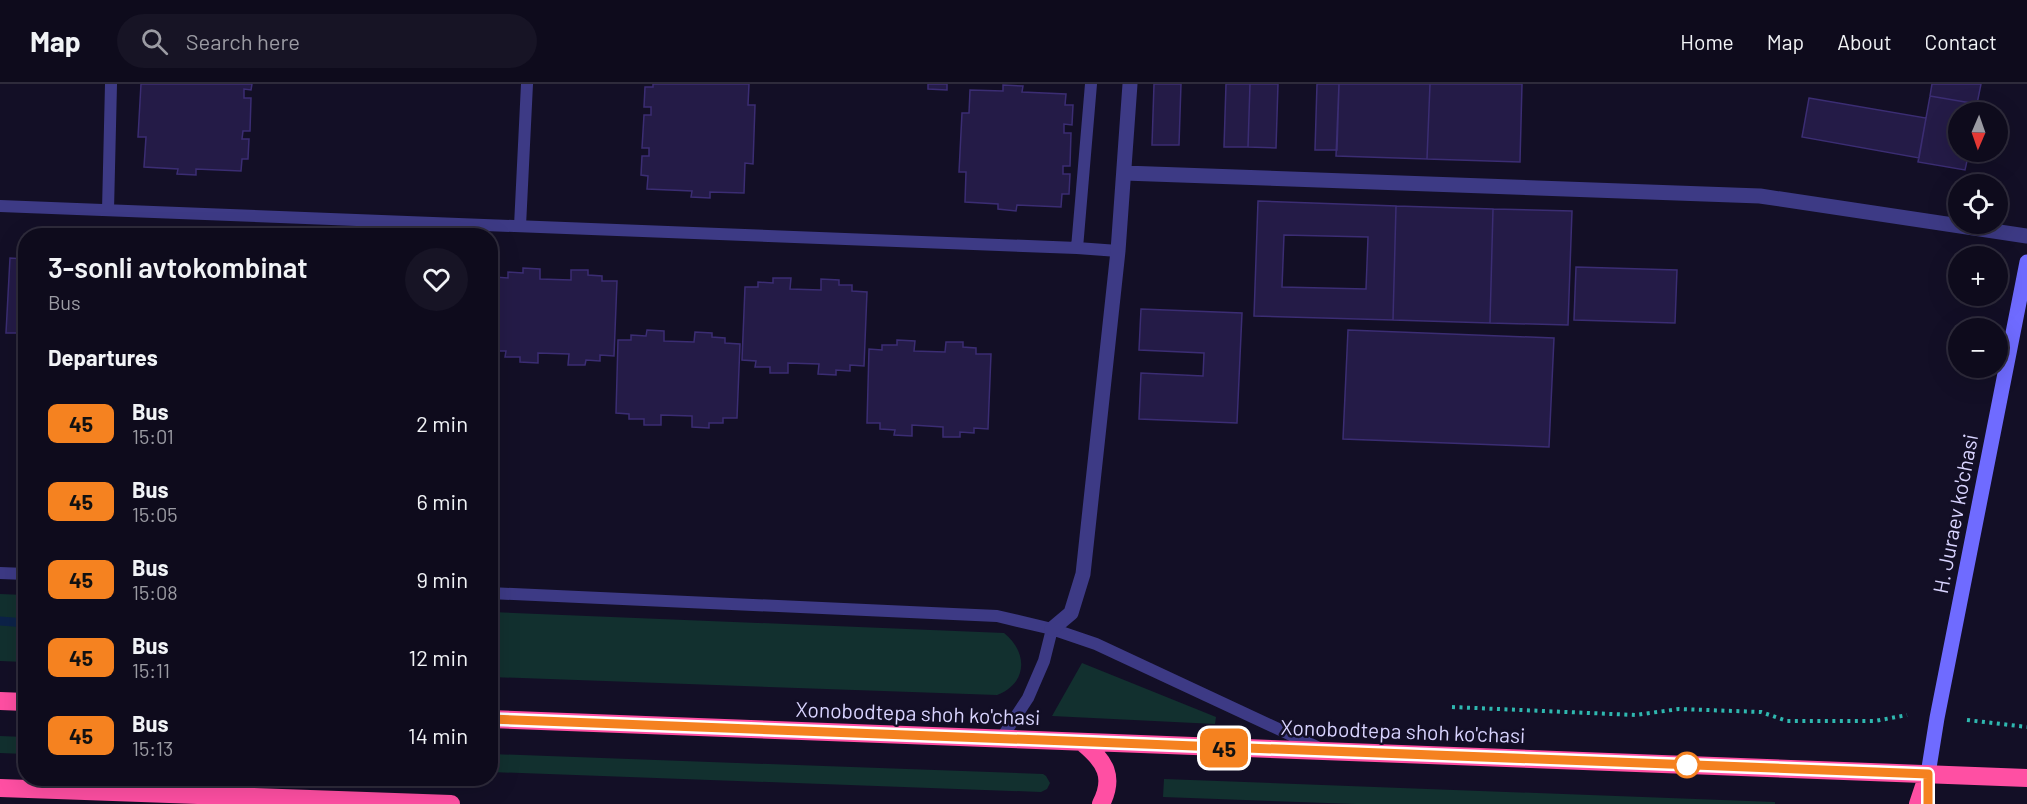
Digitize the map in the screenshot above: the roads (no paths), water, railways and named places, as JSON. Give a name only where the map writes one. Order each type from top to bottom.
[{"type":"highway","points":[[0,701],[18,702]]},
{"type":"highway","name":"Xonobodtepa shoh ko'chasi","points":[[498,719],[2027,778]]},
{"type":"highway","points":[[1083,743],[1104,764],[1107,774],[1108,786],[1101,804]]},
{"type":"highway","points":[[1918,804],[1928,774]]},
{"type":"highway","points":[[1928,774],[1928,804]]},
{"type":"highway","points":[[0,788],[452,804]]},
{"type":"street","points":[[1052,629],[1071,613],[1083,574],[1118,251],[1130,84]]},
{"type":"street","points":[[1124,173],[1760,196],[2027,236]]},
{"type":"street","name":"H. Juraev ko'chasi","points":[[1928,774],[1937,718],[2026,270]]},
{"type":"lane","points":[[108,210],[111,84]]},
{"type":"lane","points":[[520,226],[527,84]]},
{"type":"lane","points":[[1077,248],[1091,84]]},
{"type":"lane","points":[[0,206],[429,228]]},
{"type":"lane","points":[[471,228],[520,226],[1118,251]]},
{"type":"lane","points":[[0,573],[18,574]]},
{"type":"lane","points":[[498,593],[998,616],[1052,629],[1096,644],[1327,752]]},
{"type":"lane","points":[[1001,739],[1028,698],[1044,661],[1052,629]]},
{"type":"waterway","points":[[0,621],[18,622]]}]
